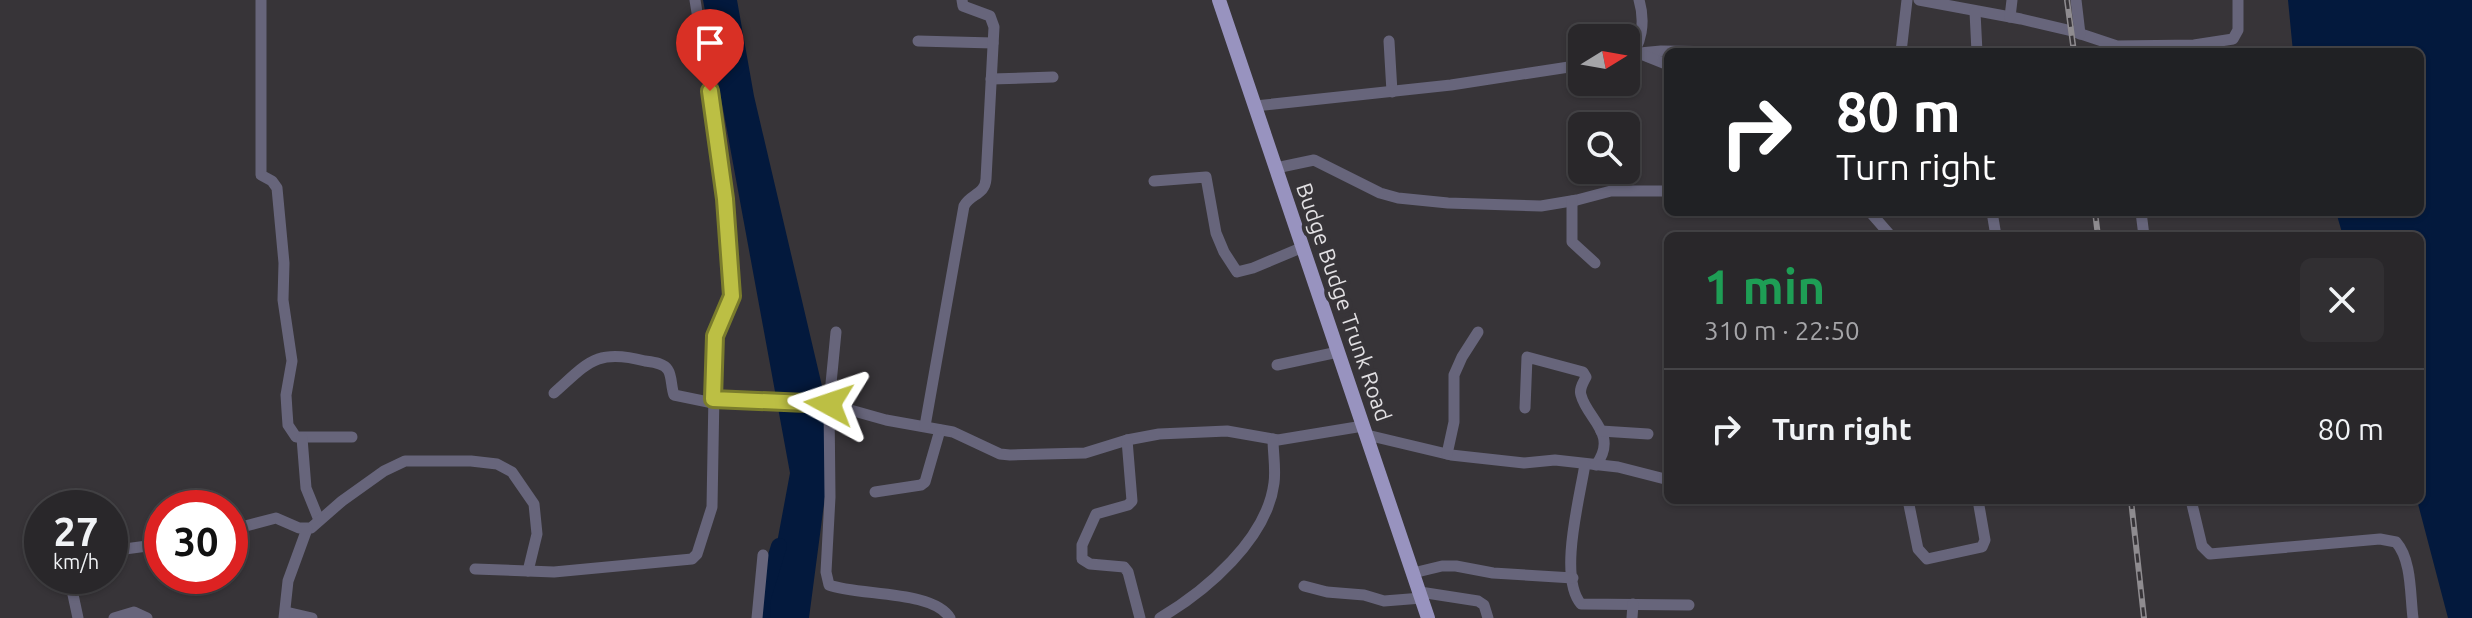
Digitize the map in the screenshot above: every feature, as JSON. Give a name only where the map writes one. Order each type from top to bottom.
[{"type":"main road","name":"Budge Budge Trunk Road","points":[[1219,0],[1428,618]]},
{"type":"street","points":[[261,0],[259,30],[263,103],[260,170],[261,175],[277,188],[284,263],[283,300],[292,361],[286,395],[291,432],[302,438],[352,437]]},
{"type":"street","points":[[475,569],[600,569],[695,556],[712,507],[715,336],[732,296],[720,154],[695,0]]},
{"type":"street","points":[[925,426],[964,206],[985,187],[994,27],[990,16],[963,6],[962,0]]},
{"type":"street","points":[[1639,0],[1640,28]]},
{"type":"street","points":[[1901,48],[1907,0]]},
{"type":"street","points":[[1919,0],[2080,34],[2111,48],[2233,39],[2238,30],[2238,0]]},
{"type":"street","points":[[2010,17],[2012,0]]},
{"type":"street","points":[[2076,0],[2080,34]]},
{"type":"street","points":[[1975,12],[1977,48]]},
{"type":"street","points":[[918,41],[993,43]]},
{"type":"street","points":[[1389,41],[1392,92]]},
{"type":"street","points":[[1640,54],[1664,51]]},
{"type":"street","points":[[1640,57],[1664,64]]},
{"type":"street","points":[[1255,106],[1392,92],[1568,67]]},
{"type":"street","points":[[991,79],[1053,77]]},
{"type":"street","points":[[1276,168],[1314,160],[1365,187],[1398,198],[1517,206],[1572,201],[1611,191],[1664,191]]},
{"type":"street","points":[[1154,181],[1206,177],[1216,233],[1237,272],[1303,247]]},
{"type":"street","points":[[1572,201],[1572,242],[1595,263]]},
{"type":"street","points":[[1874,216],[1888,232]]},
{"type":"street","points":[[836,332],[826,404],[830,497],[826,572],[829,585],[904,596],[940,608],[950,618]]},
{"type":"street","points":[[1447,454],[1454,422],[1454,375],[1478,332]]},
{"type":"street","points":[[1277,365],[1338,352]]},
{"type":"street","points":[[554,393],[588,362],[618,355],[664,366],[670,373],[674,395],[713,401],[780,400],[826,404],[964,436],[1000,454],[1085,453],[1159,434],[1227,431],[1284,440],[1365,430],[1447,454],[1524,463],[1555,460],[1618,467],[1664,479]]},
{"type":"street","points":[[1525,408],[1527,357],[1586,375],[1580,390],[1581,397],[1601,431],[1603,449],[1602,458],[1591,465],[1571,560],[1576,597],[1581,604],[1689,605]]},
{"type":"street","points":[[875,492],[925,482],[940,430]]},
{"type":"street","points":[[1601,431],[1648,434]]},
{"type":"street","points":[[302,438],[306,488],[319,520]]},
{"type":"street","points":[[1160,618],[1227,568],[1247,543],[1272,493],[1273,439]]},
{"type":"street","points":[[1127,440],[1132,501],[1128,505],[1096,514],[1082,545],[1082,559],[1090,564],[1124,567],[1140,618]]},
{"type":"street","points":[[312,618],[285,615],[288,581],[307,529],[384,471],[405,461],[471,461],[497,464],[512,472],[534,504],[537,534],[528,571]]},
{"type":"street","points":[[1909,504],[1918,549],[1927,559],[1982,547],[1985,540],[1979,504]]},
{"type":"street","points":[[2192,504],[2202,546],[2210,554],[2394,540],[2402,549],[2407,567],[2413,618]]},
{"type":"street","points":[[248,525],[276,518],[307,529]]},
{"type":"street","points":[[757,618],[763,555]]},
{"type":"street","points":[[1413,573],[1456,566],[1479,571],[1573,578]]},
{"type":"street","points":[[1304,586],[1384,601],[1421,595],[1478,601],[1484,605],[1488,618]]},
{"type":"street","points":[[73,594],[78,618]]},
{"type":"street","points":[[1632,618],[1633,604]]},
{"type":"street","points":[[114,618],[134,612],[147,618]]},
{"type":"water","points":[[703,0],[737,0],[754,96],[826,403],[827,481],[809,618],[763,618],[790,473]]},
{"type":"water","points":[[2288,0],[2472,0],[2472,618],[2448,618],[2418,504],[2424,504],[2424,232],[2342,232],[2337,216],[2424,216],[2424,48],[2293,48]]},
{"type":"waterway","points":[[763,618],[762,601],[779,546]]},
{"type":"railway","points":[[2067,0],[2073,48]]},
{"type":"railway","points":[[2096,216],[2098,232]]},
{"type":"railway","points":[[2131,504],[2144,618]]},
{"type":"route","points":[[710,91],[725,199],[732,296],[715,336],[713,399],[829,404]]}]
